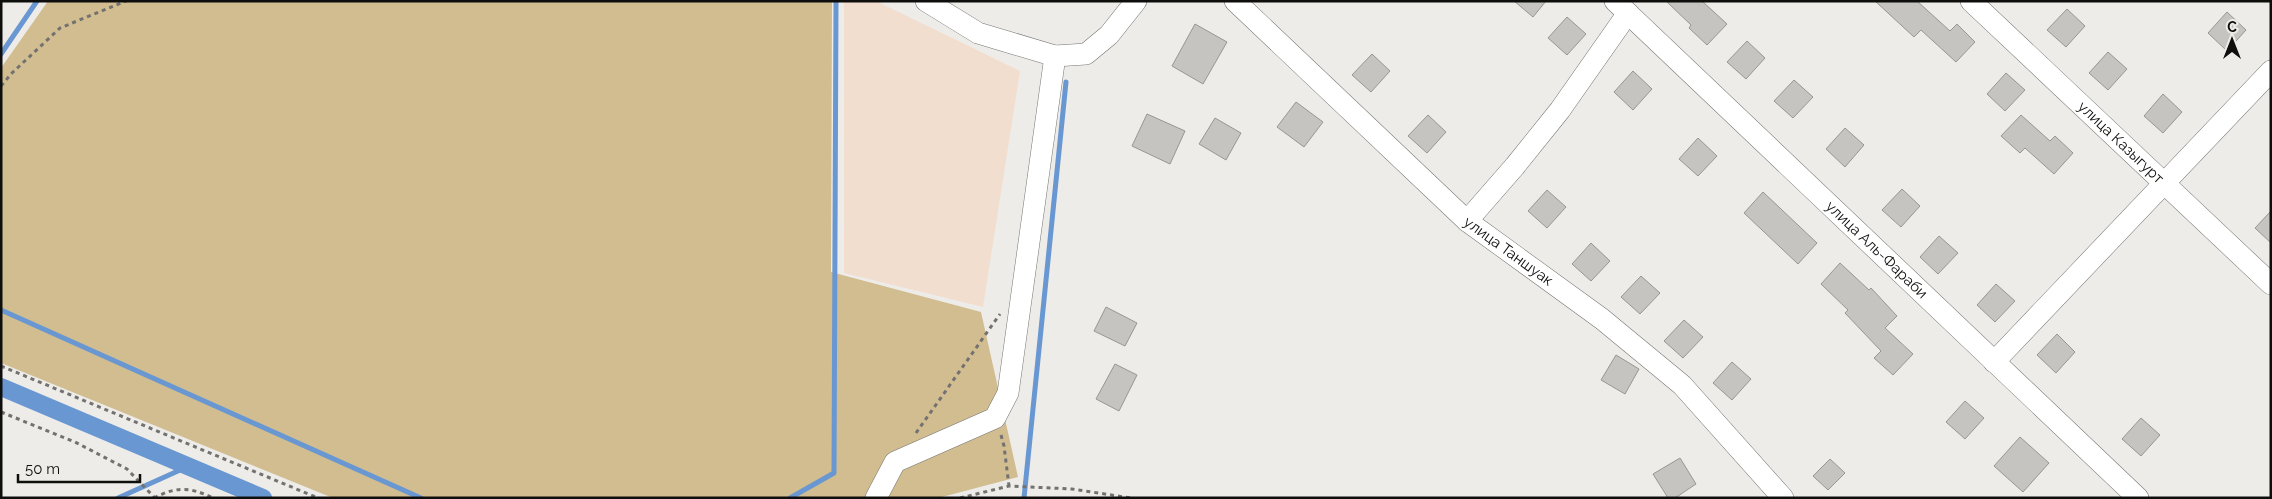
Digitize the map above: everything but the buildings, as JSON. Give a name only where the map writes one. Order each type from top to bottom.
[{"type":"street","points":[[926,1],[978,33],[1055,56],[1086,54],[1109,35],[1136,1]]},
{"type":"street","name":"улица Таншуак","points":[[1235,1],[1466,221],[1602,319],[1682,385],[1783,498]]},
{"type":"street","name":"улица Казыгурт","points":[[1970,1],[2165,182],[2271,284]]},
{"type":"street","points":[[1466,221],[1515,166],[1560,110],[1622,7]]},
{"type":"street","name":"улица Аль-Фараби","points":[[1622,7],[2138,498]]},
{"type":"street","points":[[876,498],[895,462],[995,418],[1008,393],[1055,56]]},
{"type":"street","points":[[1994,362],[2271,71]]},
{"type":"path","points":[[1,86],[12,72],[60,28],[126,1]]},
{"type":"path","points":[[912,439],[1001,313],[1021,302]]},
{"type":"path","points":[[1,366],[318,498]]},
{"type":"path","points":[[1,412],[75,442],[127,469],[154,498],[172,489],[198,491],[214,498]]},
{"type":"path","points":[[995,418],[1004,446],[1009,486]]},
{"type":"path","points":[[960,498],[1009,486],[1017,486],[1072,489],[1130,498]]},
{"type":"shaded area","points":[[48,1],[832,1],[831,272],[981,312],[1018,477],[938,498],[333,498],[1,363],[1,68]]},
{"type":"shaded area","points":[[844,1],[876,1],[1020,71],[983,307],[844,273]]},
{"type":"waterway","points":[[1,54],[37,1]]},
{"type":"waterway","points":[[790,498],[834,473],[836,1]]},
{"type":"waterway","points":[[1024,498],[1066,82]]},
{"type":"waterway","points":[[1,310],[421,498]]},
{"type":"waterway","points":[[1,387],[263,498]]},
{"type":"waterway","points":[[118,498],[189,466]]}]
